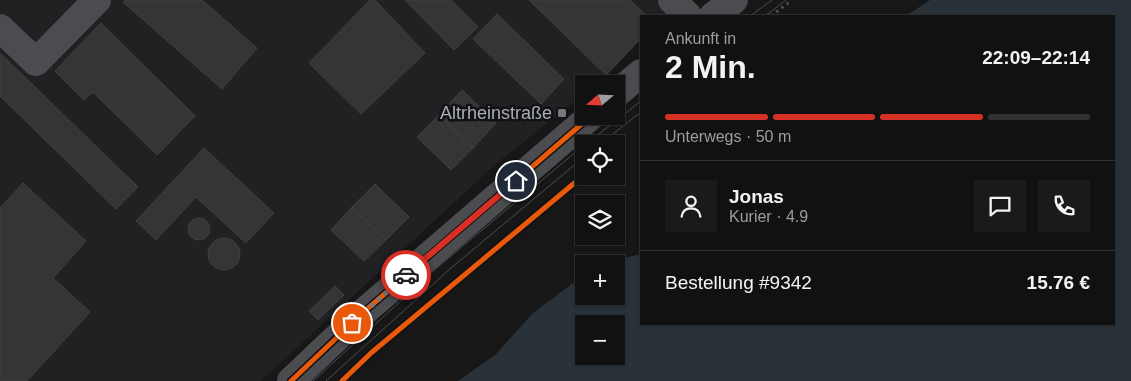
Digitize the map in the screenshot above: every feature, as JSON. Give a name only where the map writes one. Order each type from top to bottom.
[{"type":"street","points":[[0,28],[36,62],[97,0]]},
{"type":"street","points":[[672,0],[687,15]]},
{"type":"street","points":[[713,15],[734,0]]},
{"type":"street","points":[[625,86],[640,74]]},
{"type":"street","points":[[291,381],[366,310],[581,125]]},
{"type":"path","points":[[772,15],[792,0]]},
{"type":"shaded area","points":[[0,0],[680,0],[665,15],[640,15],[640,41],[607,75],[575,75],[575,101],[497,163],[261,381],[0,381]]},
{"type":"shaded area","points":[[930,0],[1131,0],[1131,381],[458,381],[495,355],[533,313],[575,282],[575,305],[625,305],[625,258],[640,254],[640,325],[1115,325],[1115,15],[908,15]]},
{"type":"building","points":[[125,0],[202,0],[257,48],[222,89],[123,2]]},
{"type":"building","points":[[370,0],[375,0],[425,53],[361,114],[309,63]]},
{"type":"building","points":[[405,0],[451,0],[478,27],[454,50]]},
{"type":"building","points":[[529,0],[630,0],[646,15],[640,15],[640,39],[606,75]]},
{"type":"building","points":[[497,14],[564,79],[541,104],[473,39]]},
{"type":"building","points":[[101,23],[195,116],[157,155],[93,92],[84,100],[55,71]]},
{"type":"building","points":[[0,53],[138,187],[116,209],[0,96]]},
{"type":"building","points":[[462,90],[496,123],[473,148],[439,115]]},
{"type":"building","points":[[439,115],[473,148],[451,170],[417,137]]},
{"type":"building","points":[[204,148],[274,213],[246,243],[196,197],[156,240],[136,221]]},
{"type":"building","points":[[23,183],[86,241],[53,278],[90,312],[27,381],[0,381],[0,208]]},
{"type":"building","points":[[375,184],[409,217],[386,240],[352,207]]},
{"type":"building","points":[[352,207],[386,240],[364,261],[331,230]]},
{"type":"building","points":[[199,218],[207,221],[210,229],[207,237],[199,240],[191,237],[188,229],[191,221]]},
{"type":"building","points":[[224,238],[230,239],[235,243],[239,248],[239,260],[235,265],[230,269],[224,270],[218,269],[213,265],[209,260],[208,254],[209,248],[213,243],[218,239]]},
{"type":"building","points":[[335,286],[344,295],[318,320],[309,311]]},
{"type":"tram line","points":[[751,15],[772,0]]},
{"type":"tram line","points":[[766,15],[786,0]]},
{"type":"tram line","points":[[598,135],[640,102]]},
{"type":"tram line","points":[[612,135],[640,113]]},
{"type":"tram line","points":[[313,381],[439,266],[575,153]]},
{"type":"tram line","points":[[326,381],[451,268],[575,165]]},
{"type":"cycle path","points":[[291,381],[366,310],[581,125]]},
{"type":"cycle path","points":[[342,381],[371,353],[575,183]]},
{"type":"way so far","points":[[352,323],[406,275]]},
{"type":"place","name":"Altrheinstraße","points":[[562,113]]},
{"type":"route","points":[[406,275],[516,181]]}]
